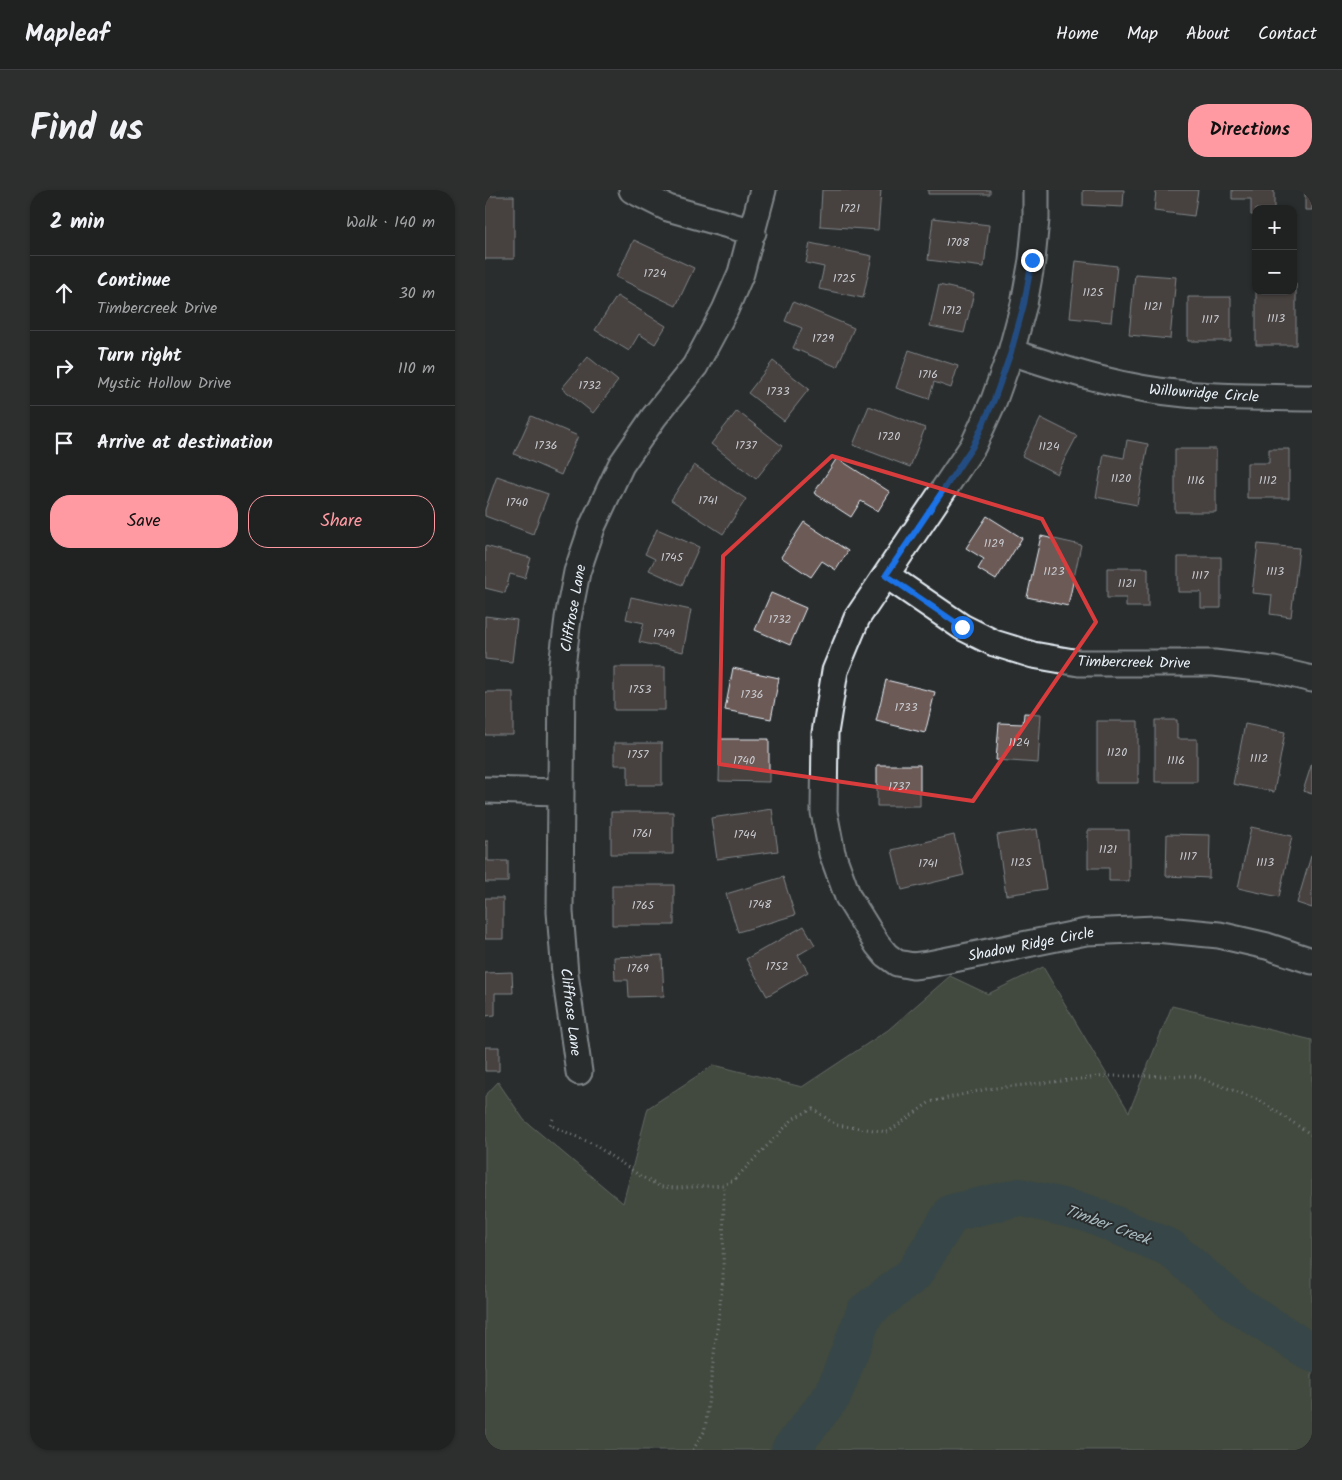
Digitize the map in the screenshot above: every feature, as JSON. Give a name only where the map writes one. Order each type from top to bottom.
[{"type":"street","points":[[632,190],[668,208],[753,232]]},
{"type":"street","name":"Cliffrose Lane","points":[[579,1072],[565,974],[560,912],[562,666],[568,618],[577,572],[593,525],[621,465],[654,417],[695,366],[725,310],[741,273],[763,190]]},
{"type":"street","points":[[886,575],[973,446],[994,400],[1011,352],[1024,304],[1032,260],[1036,219],[1036,190]]},
{"type":"street","name":"Willowridge Circle","points":[[1011,352],[1096,379],[1140,388],[1185,394],[1312,398]]},
{"type":"street","name":"Timbercreek Drive","points":[[886,575],[962,627],[994,643],[1033,655],[1079,663],[1214,663],[1274,670],[1312,679]]},
{"type":"street","name":"Shadow Ridge Circle","points":[[886,575],[857,618],[835,671],[825,733],[824,812],[832,853],[848,897],[886,955],[897,963],[913,966],[1086,932],[1156,929],[1219,935],[1267,946],[1312,960]]},
{"type":"street","points":[[485,790],[560,792]]},
{"type":"path","points":[[553,1119],[550,1125],[593,1144],[642,1177],[661,1187],[678,1188],[724,1185],[735,1179],[794,1118],[813,1109],[836,1125],[888,1132],[930,1102],[987,1089],[1108,1076],[1195,1076],[1259,1100],[1312,1135]]},
{"type":"path","points":[[693,1450],[704,1432],[706,1422],[721,1298],[724,1185]]},
{"type":"highlighted area","points":[[832,456],[1042,519],[1096,622],[973,801],[719,764],[723,556]]},
{"type":"green space","points":[[1043,967],[1129,1112],[1172,1006],[1312,1040],[1312,1450],[485,1450],[485,1096],[498,1082],[524,1120],[623,1203],[648,1108],[714,1065],[802,1087],[888,1030],[950,976],[988,994]]},
{"type":"building","points":[[822,190],[881,190],[878,230],[820,226]]},
{"type":"building","points":[[928,190],[990,190],[990,194],[928,194]]},
{"type":"building","points":[[1083,190],[1124,190],[1123,207],[1083,205]]},
{"type":"building","points":[[1156,190],[1198,190],[1194,216],[1154,211]]},
{"type":"building","points":[[1232,190],[1274,190],[1274,205],[1252,205],[1252,215],[1251,199],[1232,199]]},
{"type":"building","points":[[1305,190],[1312,190],[1312,210],[1305,210]]},
{"type":"building","points":[[485,196],[514,196],[514,259],[485,259]]},
{"type":"building","points":[[933,218],[989,225],[984,267],[928,260]]},
{"type":"building","points":[[634,240],[694,268],[676,306],[616,277]]},
{"type":"building","points":[[810,243],[872,256],[863,298],[819,289],[824,267],[806,263]]},
{"type":"building","points":[[1076,261],[1117,266],[1111,322],[1070,318]]},
{"type":"building","points":[[1135,274],[1176,277],[1170,339],[1129,335]]},
{"type":"building","points":[[939,285],[974,293],[964,333],[930,326]]},
{"type":"building","points":[[1256,295],[1296,295],[1296,345],[1256,345]]},
{"type":"building","points":[[617,296],[666,326],[655,344],[639,334],[629,351],[595,330]]},
{"type":"building","points":[[1188,297],[1231,297],[1231,341],[1188,341]]},
{"type":"building","points":[[793,302],[854,328],[837,367],[793,348],[802,328],[785,321]]},
{"type":"building","points":[[909,350],[958,366],[951,388],[934,382],[929,399],[896,388]]},
{"type":"building","points":[[588,357],[618,381],[593,413],[562,388]]},
{"type":"building","points":[[773,361],[809,389],[784,421],[748,393]]},
{"type":"building","points":[[869,406],[925,428],[910,467],[853,445]]},
{"type":"building","points":[[737,411],[782,446],[756,479],[711,444]]},
{"type":"building","points":[[531,416],[578,436],[561,475],[514,454]]},
{"type":"building","points":[[1041,418],[1077,436],[1057,474],[1022,456]]},
{"type":"building","points":[[1127,440],[1148,444],[1137,505],[1096,497],[1104,454],[1124,458]]},
{"type":"building","points":[[1175,449],[1216,449],[1216,512],[1175,512]]},
{"type":"building","points":[[1269,449],[1289,449],[1289,498],[1247,498],[1247,463],[1269,463]]},
{"type":"building","points":[[837,458],[890,492],[878,511],[861,501],[851,517],[814,493]]},
{"type":"building","points":[[694,465],[746,499],[723,534],[671,500]]},
{"type":"building","points":[[497,476],[548,494],[533,534],[485,516],[485,510]]},
{"type":"building","points":[[987,516],[1022,538],[996,580],[978,569],[984,559],[966,548]]},
{"type":"building","points":[[804,522],[848,551],[836,570],[822,561],[811,577],[781,557]]},
{"type":"building","points":[[657,529],[699,547],[682,585],[649,570],[655,559],[645,554]]},
{"type":"building","points":[[1041,536],[1081,545],[1068,606],[1027,597]]},
{"type":"building","points":[[1258,544],[1299,548],[1291,617],[1270,614],[1272,595],[1252,593]]},
{"type":"building","points":[[485,546],[531,558],[525,578],[510,574],[505,593],[485,588]]},
{"type":"building","points":[[1178,557],[1221,557],[1221,608],[1201,608],[1201,592],[1178,592]]},
{"type":"building","points":[[1107,568],[1148,568],[1148,607],[1126,607],[1126,598],[1107,598]]},
{"type":"building","points":[[771,593],[806,608],[790,645],[755,630]]},
{"type":"building","points":[[631,597],[691,610],[683,652],[639,642],[644,623],[626,619]]},
{"type":"building","points":[[485,616],[517,620],[512,662],[485,659]]},
{"type":"building","points":[[614,667],[665,667],[665,710],[614,710]]},
{"type":"building","points":[[733,668],[779,678],[771,719],[725,710]]},
{"type":"building","points":[[886,680],[935,692],[925,733],[876,721]]},
{"type":"building","points":[[485,692],[513,692],[513,735],[485,735]]},
{"type":"building","points":[[1024,713],[1041,714],[1038,763],[996,760],[999,723],[1023,724]]},
{"type":"building","points":[[1155,720],[1177,720],[1177,739],[1197,739],[1197,782],[1155,782]]},
{"type":"building","points":[[1097,721],[1138,721],[1138,783],[1097,783]]},
{"type":"building","points":[[1245,724],[1285,732],[1274,792],[1233,784]]},
{"type":"building","points":[[720,739],[769,739],[769,782],[719,781]]},
{"type":"building","points":[[614,743],[662,743],[662,785],[628,785],[628,765],[614,765]]},
{"type":"building","points":[[1312,763],[1312,794],[1303,791]]},
{"type":"building","points":[[877,765],[920,765],[920,806],[877,806]]},
{"type":"building","points":[[772,809],[778,851],[717,859],[711,818]]},
{"type":"building","points":[[611,812],[673,812],[673,854],[611,854]]},
{"type":"building","points":[[1251,827],[1292,836],[1279,897],[1238,888]]},
{"type":"building","points":[[1037,829],[1046,889],[1006,895],[997,835]]},
{"type":"building","points":[[1088,830],[1129,830],[1129,881],[1109,881],[1109,868],[1088,868]]},
{"type":"building","points":[[1167,834],[1210,835],[1209,878],[1166,876]]},
{"type":"building","points":[[954,835],[964,875],[902,890],[892,850]]},
{"type":"building","points":[[485,841],[488,841],[488,861],[508,861],[508,882],[485,882]]},
{"type":"building","points":[[1312,856],[1312,908],[1297,903]]},
{"type":"building","points":[[783,877],[795,915],[738,932],[726,894]]},
{"type":"building","points":[[612,885],[674,885],[674,925],[612,925]]},
{"type":"building","points":[[485,898],[503,898],[503,939],[485,939]]},
{"type":"building","points":[[804,926],[815,945],[798,955],[808,972],[767,996],[746,959]]},
{"type":"building","points":[[662,955],[664,996],[629,997],[628,980],[615,980],[614,957]]},
{"type":"building","points":[[512,972],[513,993],[495,993],[495,1015],[485,1016],[485,973]]},
{"type":"building","points":[[485,1047],[499,1047],[499,1071],[485,1071]]},
{"type":"waterway","name":"Timber Creek","points":[[790,1450],[833,1395],[865,1312],[914,1274],[952,1213],[1020,1197],[1087,1213],[1170,1248],[1239,1306],[1312,1353]]},
{"type":"route","points":[[962,627],[886,575],[973,446],[994,400],[1011,352],[1024,304],[1032,260]]}]
